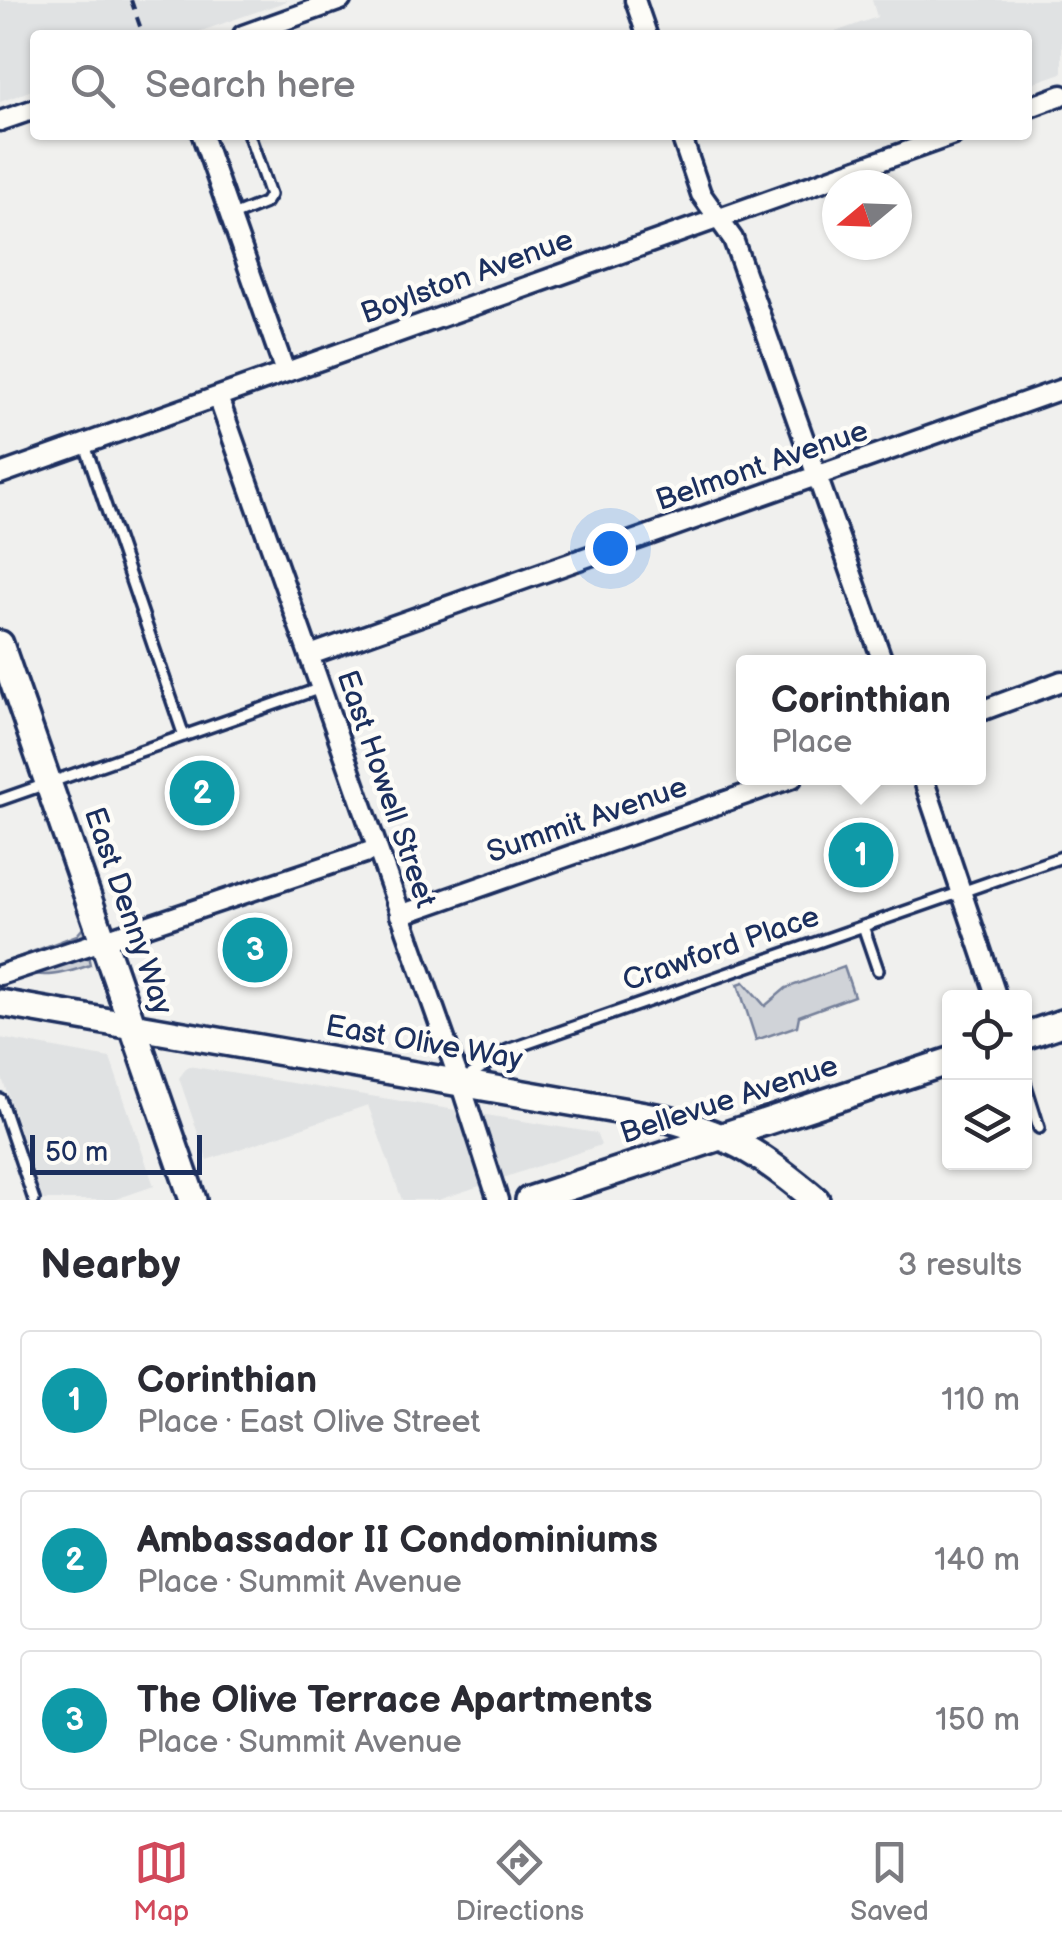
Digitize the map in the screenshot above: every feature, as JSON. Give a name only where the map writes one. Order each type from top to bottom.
[{"type":"main road","name":"East Denny Way","points":[[0,644],[193,1200]]},
{"type":"main road","name":"East Olive Way","points":[[0,1003],[668,1120],[724,1136],[760,1155],[804,1196]]},
{"type":"main road","points":[[1032,1033],[1062,1024]]},
{"type":"main road","name":"Bellevue Avenue","points":[[529,1200],[942,1064]]},
{"type":"street","points":[[257,30],[341,0]]},
{"type":"street","points":[[635,0],[645,30]]},
{"type":"street","points":[[1032,106],[1062,95]]},
{"type":"street","points":[[0,122],[30,111]]},
{"type":"street","points":[[204,140],[285,372]]},
{"type":"street","points":[[683,140],[701,194],[732,239],[880,655]]},
{"type":"street","name":"Boylston Avenue","points":[[0,474],[939,140]]},
{"type":"street","name":"Belmont Avenue","points":[[310,655],[1062,388]]},
{"type":"street","name":"East Howell Street","points":[[218,397],[498,1200]]},
{"type":"street","points":[[986,709],[1062,682]]},
{"type":"street","name":"Summit Avenue","points":[[400,915],[772,785]]},
{"type":"street","points":[[925,785],[994,990]]},
{"type":"street","points":[[0,975],[377,849]]},
{"type":"lane","points":[[230,217],[265,202],[270,195],[251,140]]},
{"type":"lane","points":[[84,443],[184,736]]},
{"type":"lane","points":[[0,800],[321,688]]},
{"type":"lane","name":"Crawford Place","points":[[460,1082],[508,1050],[1062,856]]},
{"type":"lane","points":[[863,926],[878,970]]},
{"type":"lane","points":[[0,1099],[34,1200]]},
{"type":"lane","points":[[1032,1104],[1040,1128]]},
{"type":"path","points":[[132,0],[142,30]]},
{"type":"shaded area","points":[[0,0],[290,0],[204,30],[30,30],[30,91],[0,102]]},
{"type":"shaded area","points":[[872,0],[1062,0],[1062,73],[1032,83],[1032,30],[841,30],[877,17]]},
{"type":"shaded area","points":[[83,928],[90,965],[45,975],[0,964],[77,935]]},
{"type":"shaded area","points":[[844,967],[854,996],[799,1016],[797,1026],[756,1040],[738,984],[744,982],[765,1006],[786,988]]},
{"type":"shaded area","points":[[0,1038],[110,1058],[154,1186],[113,1200],[43,1200],[0,1072]]},
{"type":"shaded area","points":[[188,1066],[596,1133],[601,1145],[438,1200],[402,1200],[368,1105],[207,1160],[179,1078]]},
{"type":"place","name":"Ambassador II Condominiums","points":[[202,793]]},
{"type":"place","name":"Corinthian","points":[[861,855]]},
{"type":"place","name":"The Olive Terrace Apartments","points":[[255,950]]}]
